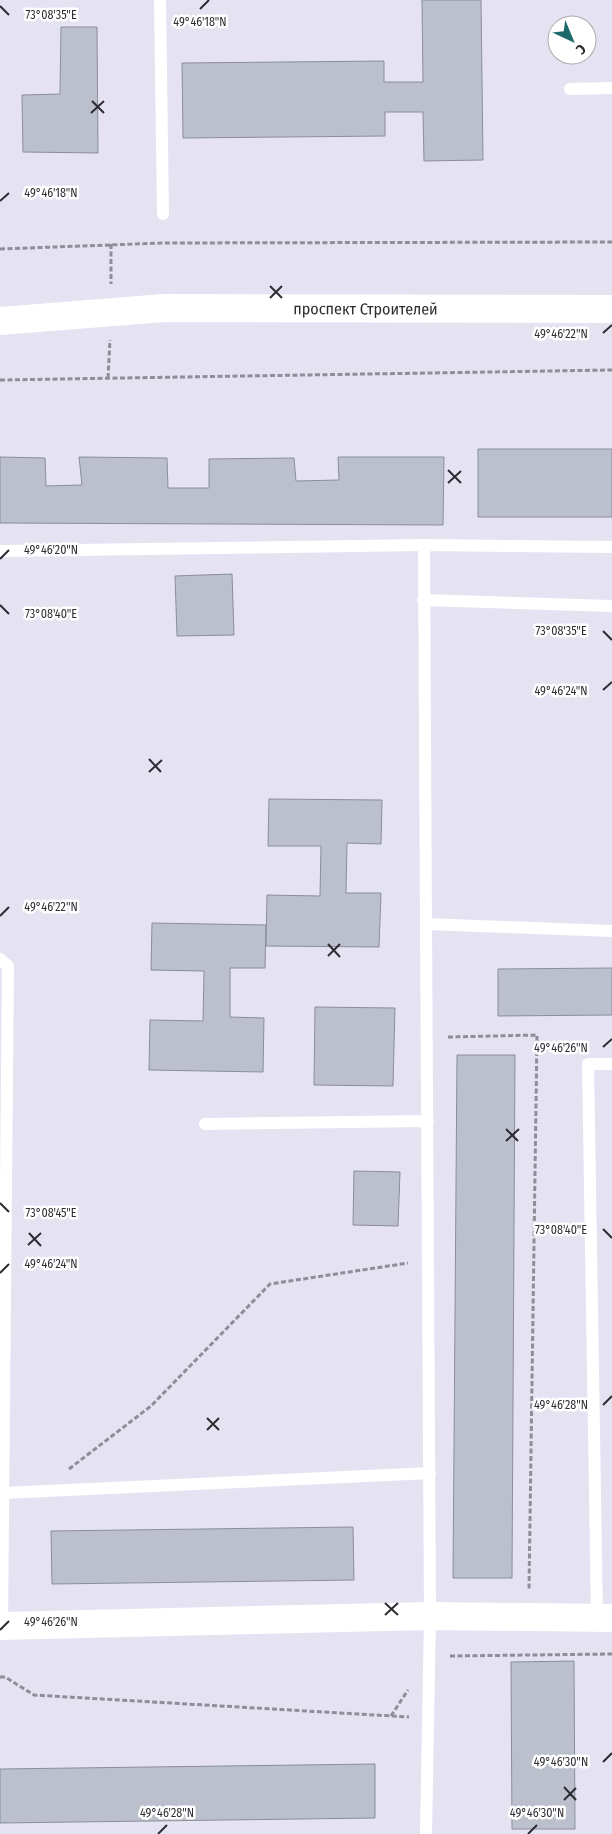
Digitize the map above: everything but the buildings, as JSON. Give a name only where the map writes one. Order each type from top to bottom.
[{"type":"main road","name":"проспект Строителей","points":[[0,321],[164,308],[612,309]]},
{"type":"main road","points":[[1,1626],[430,1616],[604,1618]]},
{"type":"lane","points":[[160,0],[162,214]]},
{"type":"lane","points":[[570,89],[612,88]]},
{"type":"lane","points":[[0,551],[424,545],[612,547]]},
{"type":"lane","points":[[424,545],[430,1472],[430,1616],[426,1834]]},
{"type":"lane","points":[[423,600],[612,606]]},
{"type":"lane","points":[[426,924],[612,931]]},
{"type":"lane","points":[[0,959],[8,966],[1,1626]]},
{"type":"lane","points":[[604,1618],[588,1064],[612,1064]]},
{"type":"lane","points":[[205,1124],[428,1120]]},
{"type":"lane","points":[[3,1493],[430,1472]]},
{"type":"path","points":[[0,249],[163,242],[612,242]]},
{"type":"path","points":[[0,380],[612,370]]},
{"type":"path","points":[[427,1038],[537,1035],[528,1617]]},
{"type":"path","points":[[41,1491],[151,1406],[270,1284],[428,1260]]},
{"type":"path","points":[[429,1656],[612,1654]]},
{"type":"path","points":[[0,1677],[5,1677],[34,1695],[428,1718]]}]
